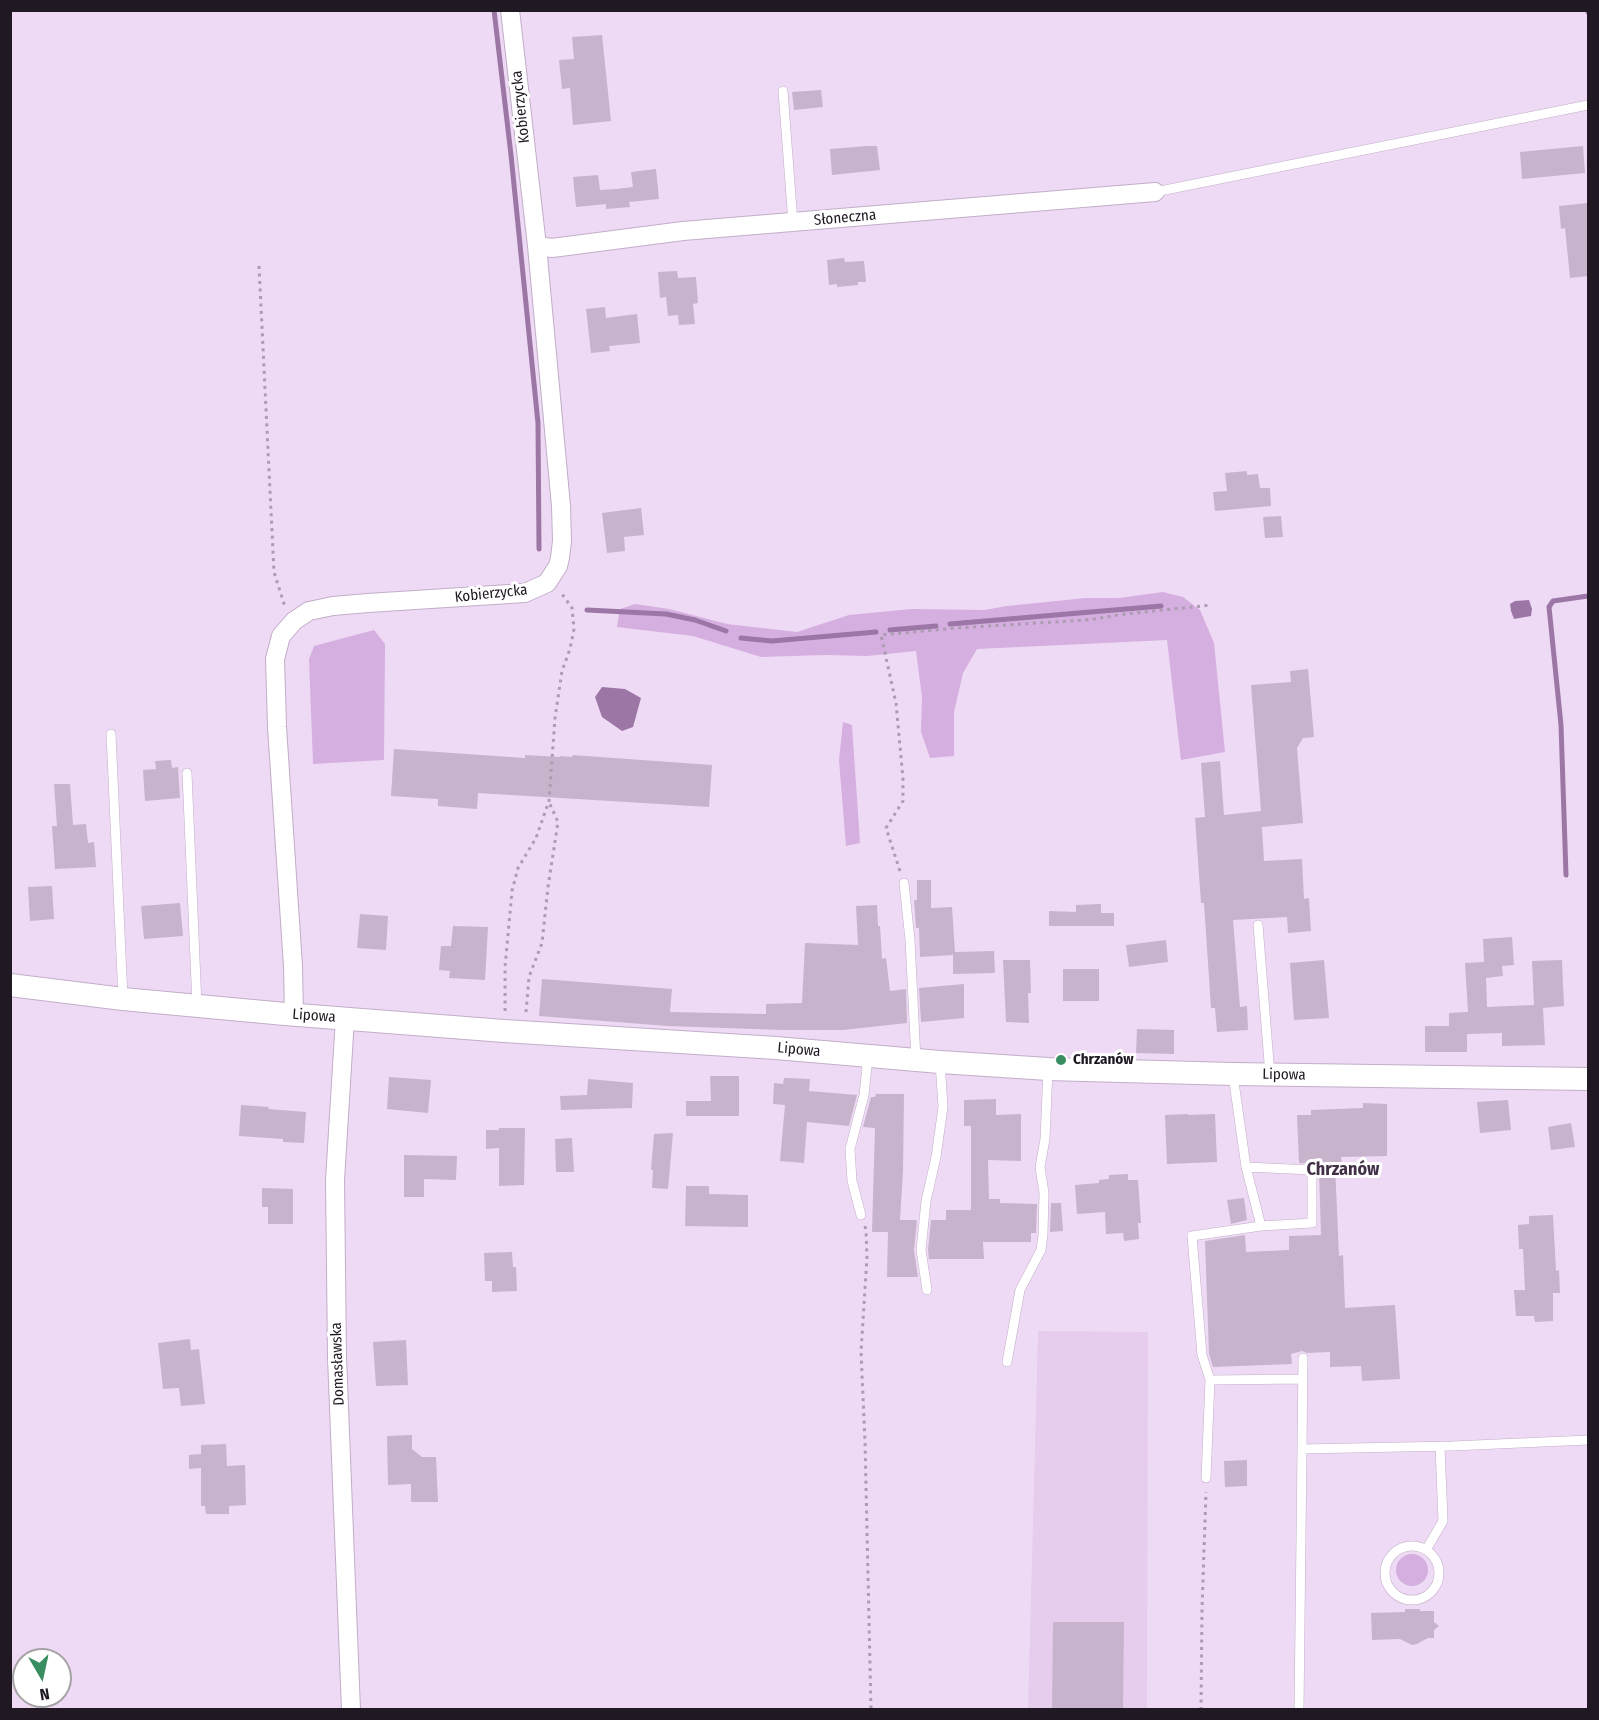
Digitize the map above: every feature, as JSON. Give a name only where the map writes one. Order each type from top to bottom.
[{"type":"street","name":"Kobierzycka","points":[[294,621],[309,612],[333,606],[525,593],[547,583],[558,566],[562,541],[561,506],[537,246],[510,10]]},
{"type":"street","name":"Słoneczna","points":[[537,246],[552,248],[683,231],[1155,192]]},
{"type":"street","points":[[294,621],[281,636],[276,659],[277,727],[293,966],[294,1015]]},
{"type":"street","name":"Lipowa","points":[[10,985],[123,999],[294,1015],[1048,1069],[1270,1075],[1588,1079]]},
{"type":"street","name":"Domasławska","points":[[345,1018],[335,1180],[337,1357],[351,1710]]},
{"type":"lane","points":[[783,91],[793,223]]},
{"type":"lane","points":[[1155,192],[1588,105]]},
{"type":"lane","points":[[111,734],[123,999]]},
{"type":"lane","points":[[187,773],[197,1006]]},
{"type":"lane","points":[[904,883],[910,940],[916,1060]]},
{"type":"lane","points":[[1258,925],[1270,1075]]},
{"type":"lane","points":[[861,1215],[852,1181],[850,1149],[864,1095],[868,1056]]},
{"type":"lane","points":[[927,1290],[921,1250],[924,1211],[936,1157],[943,1107],[940,1062]]},
{"type":"lane","points":[[1006,1362],[1020,1290],[1041,1250],[1044,1193],[1040,1167],[1045,1139],[1048,1069]]},
{"type":"lane","points":[[1233,1074],[1246,1167],[1261,1226]]},
{"type":"lane","points":[[1206,1478],[1210,1380],[1202,1355],[1192,1236],[1261,1226],[1312,1223],[1312,1170],[1246,1167]]},
{"type":"lane","points":[[1299,1710],[1303,1358]]},
{"type":"lane","points":[[1210,1380],[1303,1379]]},
{"type":"lane","points":[[1302,1449],[1588,1440]]},
{"type":"lane","points":[[1426,1550],[1443,1521],[1440,1446]]},
{"type":"lane","points":[[1410,1546],[1426,1550],[1437,1563],[1439,1572],[1435,1588],[1422,1599],[1413,1601],[1397,1597],[1390,1591],[1384,1575],[1389,1559],[1394,1552],[1410,1546]]},
{"type":"path","points":[[259,266],[274,572],[285,609],[294,621]]},
{"type":"path","points":[[514,1031],[505,967],[512,891],[518,868],[536,838],[549,801],[555,718],[562,671],[570,649],[574,622],[571,605],[556,587],[547,583]]},
{"type":"path","points":[[904,883],[886,828],[903,801],[903,779],[896,702],[881,635],[1087,620],[1211,605]]},
{"type":"path","points":[[514,1031],[542,943],[558,822],[549,801]]},
{"type":"path","points":[[861,1215],[866,1231],[867,1248],[861,1353],[871,1710]]},
{"type":"path","points":[[1201,1710],[1206,1478]]},
{"type":"shaded area","points":[[1163,592],[1183,597],[1200,610],[1214,643],[1225,752],[1181,760],[1167,640],[977,649],[963,673],[954,712],[954,756],[930,758],[921,732],[922,697],[916,651],[867,656],[761,657],[693,636],[617,627],[620,609],[635,604],[669,609],[727,624],[797,632],[849,615],[912,609],[984,610]]},
{"type":"shaded area","points":[[1529,600],[1532,609],[1531,616],[1514,619],[1510,604],[1515,601]]},
{"type":"shaded area","points":[[374,630],[385,644],[384,760],[313,764],[309,659],[314,646]]},
{"type":"shaded area","points":[[602,687],[625,689],[641,698],[633,727],[622,731],[602,717],[595,697]]},
{"type":"shaded area","points":[[843,722],[852,725],[860,843],[846,846],[839,760]]},
{"type":"shaded area","points":[[1038,1331],[1148,1332],[1147,1709],[1028,1710]]},
{"type":"shaded area","points":[[1412,1554],[1423,1559],[1428,1570],[1423,1581],[1412,1586],[1401,1581],[1396,1570],[1401,1559]]},
{"type":"building","points":[[602,35],[611,121],[573,125],[570,88],[562,89],[559,60],[574,59],[572,37]]},
{"type":"building","points":[[821,90],[823,107],[794,110],[792,92]]},
{"type":"building","points":[[877,146],[880,170],[832,175],[830,149]]},
{"type":"building","points":[[1583,146],[1585,173],[1522,179],[1520,152]]},
{"type":"building","points":[[656,169],[659,199],[629,202],[630,207],[606,209],[606,204],[576,207],[573,177],[598,175],[600,190],[616,189],[633,187],[631,172]]},
{"type":"building","points":[[1588,203],[1588,276],[1570,278],[1565,228],[1561,229],[1559,206]]},
{"type":"building","points":[[844,258],[845,262],[864,261],[866,282],[837,287],[837,284],[829,285],[827,260]]},
{"type":"building","points":[[677,271],[678,278],[696,277],[698,303],[693,304],[695,324],[679,325],[678,315],[668,316],[666,297],[660,298],[658,272]]},
{"type":"building","points":[[605,307],[606,318],[637,314],[640,343],[609,346],[610,351],[591,353],[586,309]]},
{"type":"building","points":[[1247,471],[1247,475],[1258,474],[1260,488],[1270,488],[1271,506],[1215,511],[1213,492],[1227,491],[1225,473]]},
{"type":"building","points":[[641,508],[644,535],[624,537],[625,551],[607,553],[602,513]]},
{"type":"building","points":[[1281,516],[1283,537],[1265,538],[1263,517]]},
{"type":"building","points":[[1308,669],[1314,737],[1303,738],[1297,748],[1303,823],[1262,827],[1264,861],[1302,859],[1304,899],[1309,898],[1311,931],[1288,933],[1287,917],[1233,920],[1240,1007],[1247,1006],[1248,1030],[1217,1032],[1215,1008],[1211,1008],[1204,903],[1201,903],[1195,818],[1205,817],[1201,763],[1220,761],[1224,815],[1261,811],[1251,685],[1291,682],[1290,671]]},
{"type":"building","points":[[394,749],[525,758],[525,755],[573,757],[572,755],[712,765],[709,807],[478,793],[477,809],[438,806],[438,799],[391,796]]},
{"type":"building","points":[[171,760],[172,768],[178,767],[180,798],[145,801],[143,770],[156,769],[155,761]]},
{"type":"building","points":[[54,784],[70,784],[73,825],[86,824],[88,843],[94,842],[96,867],[55,869],[52,826],[57,826]]},
{"type":"building","points":[[917,880],[931,880],[931,908],[952,907],[955,952],[994,951],[995,973],[953,974],[953,955],[920,957],[919,928],[916,928],[914,900],[917,900]]},
{"type":"building","points":[[52,886],[54,919],[30,921],[28,887]]},
{"type":"building","points":[[180,903],[183,936],[144,939],[141,906]]},
{"type":"building","points":[[1101,904],[1101,913],[1114,913],[1114,926],[1049,926],[1049,911],[1076,912],[1076,905]]},
{"type":"building","points":[[877,905],[882,959],[886,958],[890,991],[906,989],[907,1023],[843,1030],[782,1030],[668,1026],[539,1016],[542,979],[672,989],[670,1012],[766,1014],[766,1004],[802,1003],[805,943],[858,945],[856,906]]},
{"type":"building","points":[[360,914],[388,916],[386,950],[357,948]]},
{"type":"building","points":[[453,926],[488,927],[485,980],[449,978],[450,971],[439,970],[441,946],[451,946]]},
{"type":"building","points":[[1512,937],[1514,965],[1502,966],[1503,976],[1486,978],[1487,1007],[1534,1005],[1532,961],[1562,960],[1564,1006],[1543,1008],[1545,1045],[1502,1046],[1502,1033],[1467,1034],[1467,1052],[1425,1052],[1425,1026],[1449,1026],[1449,1013],[1468,1012],[1465,963],[1484,962],[1483,939]]},
{"type":"building","points":[[1166,940],[1168,962],[1129,967],[1126,945]]},
{"type":"building","points":[[1003,960],[1030,960],[1029,1023],[1006,1022]]},
{"type":"building","points":[[1324,960],[1329,1018],[1294,1020],[1290,963]]},
{"type":"building","points":[[1063,969],[1099,969],[1099,1001],[1063,1001]]},
{"type":"building","points":[[964,984],[964,1018],[921,1022],[919,988]]},
{"type":"building","points":[[1137,1029],[1174,1030],[1174,1054],[1136,1053]]},
{"type":"building","points":[[710,1076],[739,1076],[739,1116],[686,1116],[686,1101],[711,1101]]},
{"type":"building","points":[[389,1077],[431,1080],[428,1113],[387,1109]]},
{"type":"building","points":[[784,1078],[810,1079],[809,1091],[857,1095],[849,1126],[807,1122],[804,1163],[780,1161],[785,1105],[773,1104],[774,1083],[783,1084]]},
{"type":"building","points":[[588,1079],[633,1083],[632,1108],[561,1110],[560,1096],[587,1095]]},
{"type":"building","points":[[876,1094],[904,1094],[900,1220],[917,1220],[914,1250],[918,1277],[887,1277],[888,1232],[872,1232],[875,1128],[863,1127],[871,1097],[875,1097]]},
{"type":"building","points":[[996,1099],[996,1115],[1021,1114],[1021,1161],[988,1160],[989,1199],[1000,1199],[1000,1203],[1037,1204],[1036,1233],[1031,1233],[1031,1242],[983,1242],[984,1259],[929,1259],[931,1220],[946,1220],[946,1210],[971,1210],[971,1126],[964,1126],[964,1100]]},
{"type":"building","points":[[1508,1100],[1511,1130],[1480,1133],[1477,1102]]},
{"type":"building","points":[[1363,1103],[1387,1104],[1387,1156],[1341,1157],[1342,1165],[1335,1165],[1339,1256],[1343,1255],[1345,1308],[1395,1305],[1400,1379],[1362,1381],[1361,1366],[1330,1367],[1330,1352],[1307,1353],[1302,1351],[1291,1354],[1292,1364],[1213,1367],[1209,1354],[1205,1241],[1245,1235],[1246,1252],[1289,1250],[1289,1236],[1321,1235],[1319,1169],[1315,1164],[1299,1163],[1297,1115],[1311,1115],[1311,1110],[1363,1108]]},
{"type":"building","points":[[241,1105],[306,1112],[304,1143],[239,1136]]},
{"type":"building","points":[[1215,1114],[1217,1162],[1167,1164],[1165,1115]]},
{"type":"building","points":[[1571,1123],[1575,1147],[1551,1150],[1548,1127]]},
{"type":"building","points":[[499,1128],[525,1128],[524,1185],[499,1186],[499,1148],[486,1149],[486,1130],[499,1130]]},
{"type":"building","points":[[673,1133],[668,1189],[652,1188],[654,1134]]},
{"type":"building","points":[[572,1138],[574,1172],[556,1172],[555,1139]]},
{"type":"building","points":[[404,1155],[457,1156],[456,1180],[424,1179],[424,1197],[404,1197]]},
{"type":"building","points":[[1128,1174],[1128,1180],[1138,1180],[1141,1223],[1138,1223],[1139,1239],[1124,1241],[1123,1233],[1106,1234],[1105,1212],[1077,1214],[1075,1185],[1099,1183],[1099,1180],[1109,1179],[1109,1175]]},
{"type":"building","points":[[686,1186],[709,1186],[709,1194],[748,1195],[748,1227],[685,1226]]},
{"type":"building","points":[[262,1188],[293,1189],[293,1224],[268,1224],[268,1207],[262,1207]]},
{"type":"building","points":[[1244,1198],[1247,1220],[1231,1224],[1227,1200]]},
{"type":"building","points":[[1051,1203],[1061,1203],[1063,1231],[1050,1232]]},
{"type":"building","points":[[1553,1215],[1556,1271],[1559,1270],[1560,1293],[1553,1293],[1553,1321],[1535,1322],[1534,1316],[1516,1316],[1514,1290],[1525,1290],[1523,1249],[1519,1249],[1518,1225],[1529,1224],[1529,1216]]},
{"type":"building","points":[[512,1252],[513,1267],[516,1267],[517,1291],[492,1292],[492,1281],[485,1281],[484,1253]]},
{"type":"building","points":[[190,1339],[191,1350],[199,1349],[205,1404],[181,1406],[179,1388],[163,1389],[158,1343]]},
{"type":"building","points":[[406,1340],[408,1385],[376,1386],[373,1342]]},
{"type":"building","points":[[412,1435],[412,1449],[422,1457],[436,1457],[438,1502],[411,1502],[411,1484],[388,1485],[387,1436]]},
{"type":"building","points":[[226,1444],[227,1466],[245,1465],[246,1505],[229,1506],[229,1514],[206,1514],[205,1506],[201,1506],[201,1468],[189,1469],[189,1455],[201,1454],[201,1445]]},
{"type":"building","points":[[1247,1460],[1247,1486],[1225,1487],[1224,1461]]},
{"type":"building","points":[[1405,1609],[1434,1611],[1434,1622],[1439,1626],[1434,1630],[1434,1638],[1428,1638],[1412,1645],[1400,1639],[1372,1640],[1371,1613],[1405,1612]]},
{"type":"building","points":[[1053,1622],[1124,1622],[1123,1710],[1052,1710]]},
{"type":"waterway","points":[[494,10],[538,423],[539,549]]},
{"type":"waterway","points":[[1566,875],[1561,725],[1549,607],[1553,601],[1588,596]]},
{"type":"waterway","points":[[950,624],[1161,606]]},
{"type":"waterway","points":[[587,610],[666,614],[695,620],[726,631]]},
{"type":"waterway","points":[[890,630],[936,626]]},
{"type":"waterway","points":[[741,638],[772,641],[876,632]]},
{"type":"place","name":"Chrzanów","points":[[1061,1060]]},
{"type":"district","name":"Chrzanów","points":[[1343,1170]]}]
